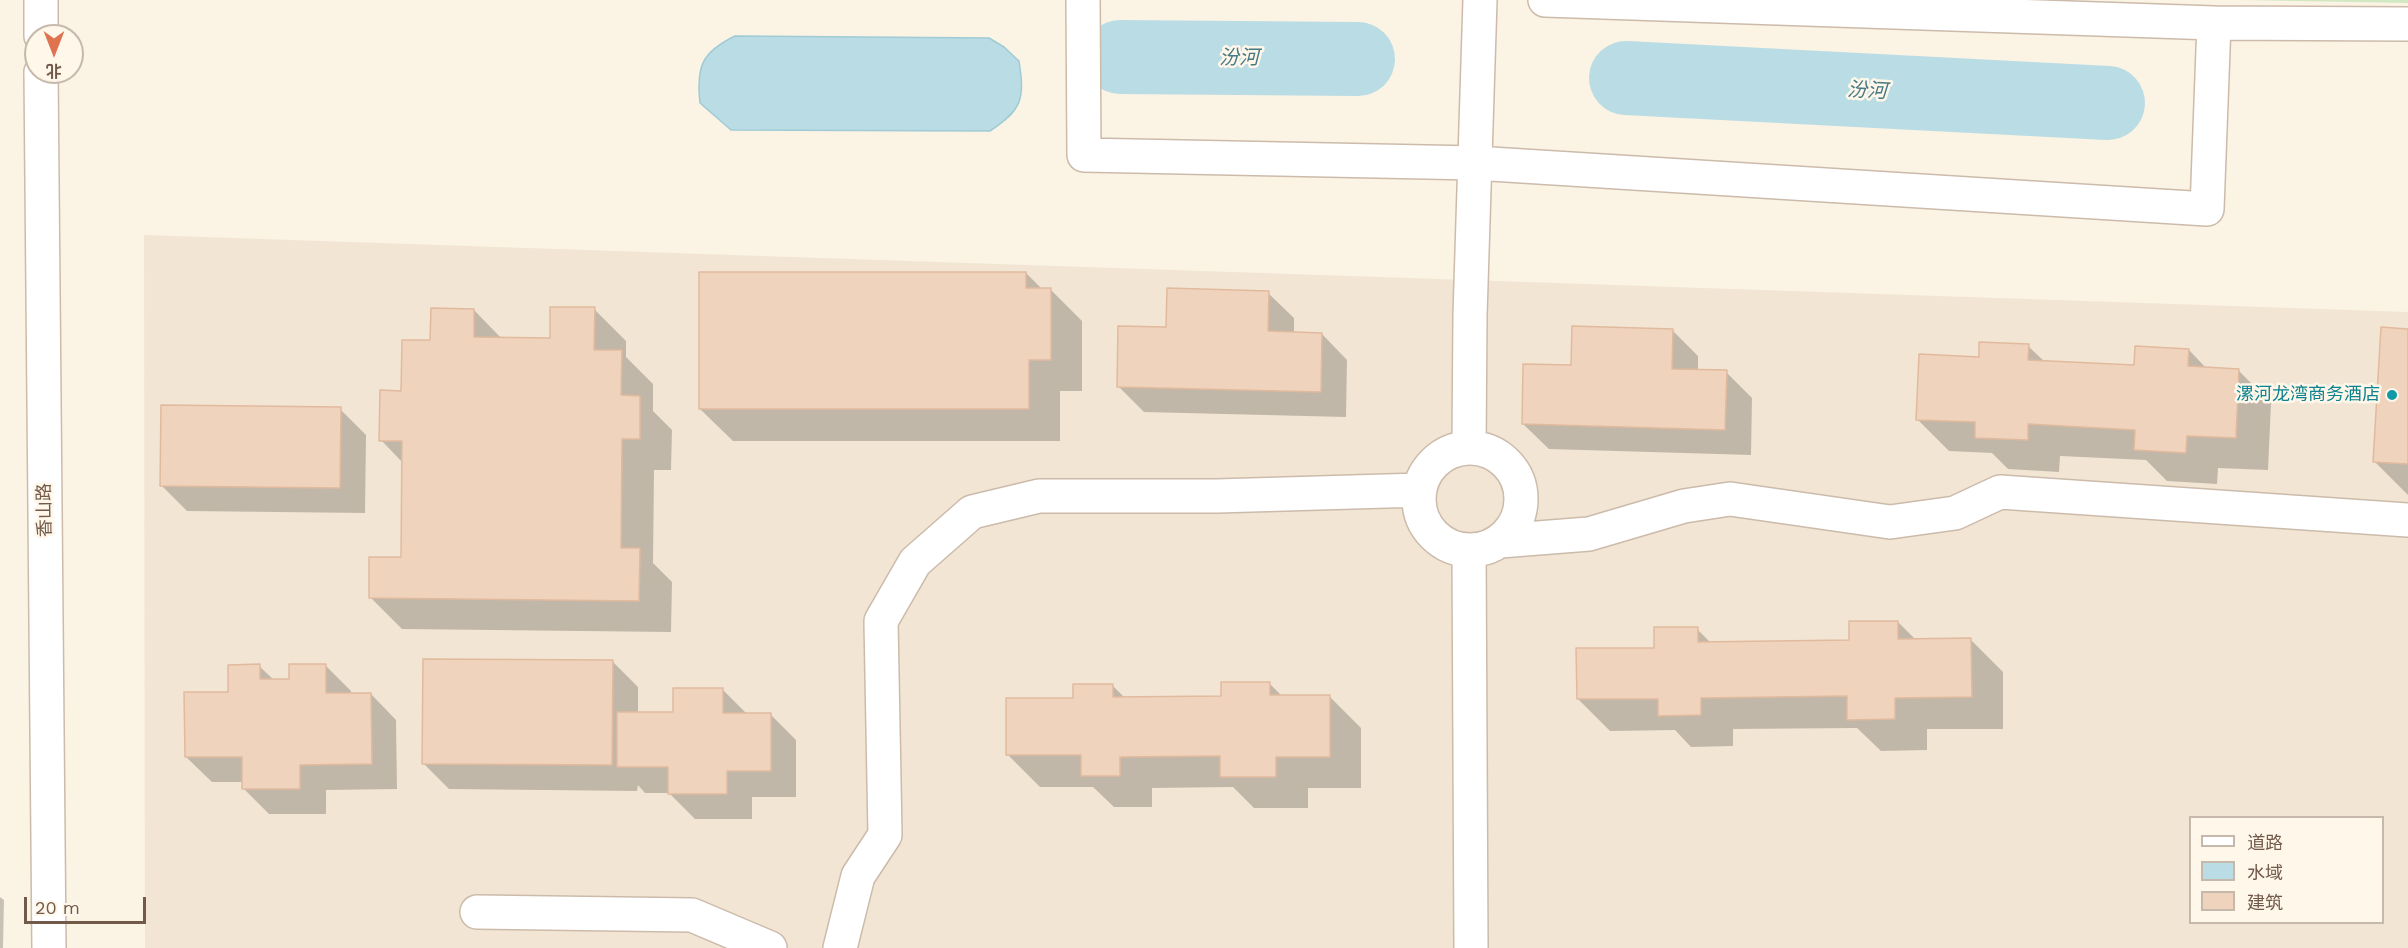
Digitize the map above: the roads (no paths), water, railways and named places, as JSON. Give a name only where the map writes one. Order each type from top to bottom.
[{"type":"street","points":[[41,0],[41,24]]},
{"type":"street","points":[[1083,0],[1084,155],[1475,163],[2207,209],[2214,23]]},
{"type":"street","points":[[1469,447],[1480,0]]},
{"type":"street","points":[[1545,0],[2214,23],[2408,24]]},
{"type":"street","name":"香山路","points":[[41,84],[49,948]]},
{"type":"street","points":[[1469,447],[1485,449],[1500,457],[1512,468],[1519,482],[1522,499],[1519,515],[1512,529],[1500,541],[1485,548],[1469,550],[1451,547],[1425,524],[1420,508],[1420,490],[1425,473],[1437,460],[1451,451],[1469,447]]},
{"type":"street","points":[[840,948],[858,876],[885,835],[881,621],[915,562],[972,512],[1039,496],[1217,496],[1420,490]]},
{"type":"street","points":[[1500,541],[1589,534],[1684,506],[1731,499],[1890,522],[1954,513],[2000,492],[2408,520]]},
{"type":"street","points":[[1469,550],[1471,948]]},
{"type":"street","points":[[477,912],[692,915],[770,948]]},
{"type":"water","points":[[735,36],[989,38],[1004,47],[1019,61],[1021,94],[1015,110],[990,131],[731,130],[700,103],[699,79],[708,54]]},
{"type":"waterway","name":"汾河","points":[[1120,57],[1358,59]]},
{"type":"waterway","name":"汾河","points":[[1626,78],[2108,103]]},
{"type":"place","name":"漯河龙湾商务酒店","points":[[2392,395]]}]
